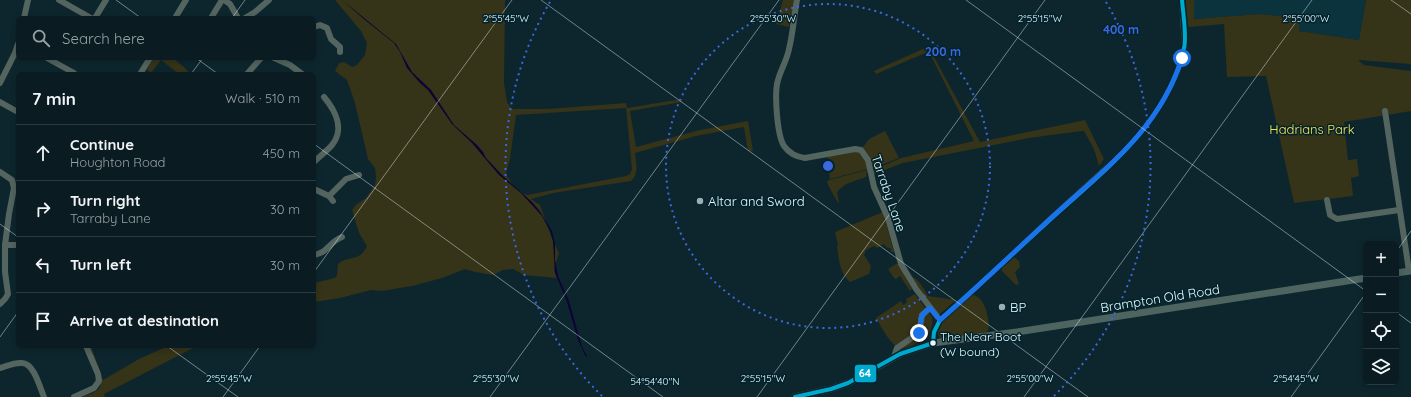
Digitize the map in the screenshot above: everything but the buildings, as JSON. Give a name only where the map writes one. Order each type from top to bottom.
[{"type":"main road","points":[[1399,273],[1410,271]]},
{"type":"main road","name":"Brampton Old Road","points":[[795,397],[831,389],[848,383],[894,357],[917,347],[933,343],[1363,278]]},
{"type":"street","points":[[24,16],[28,0]]},
{"type":"street","points":[[59,0],[87,16]]},
{"type":"street","points":[[96,16],[106,0]]},
{"type":"street","points":[[176,16],[186,0]]},
{"type":"street","points":[[212,16],[223,0],[230,4],[237,16]]},
{"type":"street","points":[[248,16],[269,0]]},
{"type":"street","name":"Tarraby Lane","points":[[797,0],[789,49],[776,87],[776,106],[780,139],[785,148],[792,154],[805,158],[855,149],[861,150],[865,154],[870,166],[874,187],[888,218],[901,264],[916,289],[940,320]]},
{"type":"street","points":[[933,343],[937,323],[1123,153],[1150,122],[1180,66],[1185,46],[1182,0]]},
{"type":"street","points":[[316,26],[323,26],[328,31],[331,39],[340,47],[340,52]]},
{"type":"street","points":[[337,44],[344,41]]},
{"type":"street","points":[[0,83],[16,49]]},
{"type":"street","points":[[51,60],[72,72]]},
{"type":"street","points":[[143,72],[149,60]]},
{"type":"street","points":[[248,72],[259,60]]},
{"type":"street","points":[[280,60],[299,72]]},
{"type":"street","points":[[316,160],[333,144],[337,134],[338,123],[335,113],[324,97]]},
{"type":"street","points":[[0,102],[16,111]]},
{"type":"street","points":[[1385,111],[1399,210],[1410,271]]},
{"type":"street","points":[[0,172],[12,180],[14,188],[5,245],[5,272],[8,294],[0,304]]},
{"type":"street","points":[[316,190],[331,199],[346,179],[351,176],[359,175]]},
{"type":"street","points":[[1327,200],[1330,215],[1337,219],[1399,210]]},
{"type":"street","points":[[316,254],[324,252],[336,240],[344,237]]},
{"type":"street","points":[[5,245],[16,245]]},
{"type":"street","points":[[894,357],[897,348],[919,333],[922,315],[930,308]]},
{"type":"street","points":[[74,397],[96,386],[99,380],[87,348]]},
{"type":"street","points":[[0,368],[21,363],[27,364],[32,369],[44,397]]},
{"type":"shaded area","points":[[342,0],[396,44],[412,72],[431,90],[454,125],[477,145],[486,158],[503,176],[532,202],[539,210],[552,231],[555,244],[555,260],[558,276],[569,301],[582,347],[587,356],[586,357],[578,340],[566,299],[555,273],[553,241],[550,231],[542,216],[521,193],[499,175],[472,143],[452,124],[428,90],[407,68],[394,43]]},
{"type":"shaded area","points":[[1194,0],[1366,0],[1359,40],[1299,31],[1299,18],[1259,14],[1194,19]]},
{"type":"green space","points":[[335,0],[505,0],[504,83],[507,102],[512,109],[548,109],[626,103],[627,108],[682,99],[682,102],[630,111],[636,147],[700,130],[748,121],[753,151],[748,151],[744,127],[696,136],[635,153],[636,172],[631,181],[553,193],[531,199],[540,205],[559,253],[554,269],[557,278],[524,275],[513,269],[503,270],[493,275],[465,269],[442,278],[412,286],[382,291],[371,290],[340,298],[316,302],[316,283],[335,278],[337,275],[338,264],[342,261],[357,257],[367,246],[359,233],[352,210],[357,204],[366,198],[375,185],[375,168],[368,159],[355,103],[347,80],[335,71],[339,63],[344,62],[352,67],[357,65],[365,55],[367,43],[361,31]],"holes":[[[626,108],[632,169],[630,174],[527,195],[523,193],[514,187],[506,174],[510,159],[516,115]]]},
{"type":"green space","points":[[783,0],[795,0],[789,27],[776,24]]},
{"type":"green space","name":"Hadrians Park","points":[[1186,0],[1194,0],[1194,19],[1259,14],[1299,18],[1299,31],[1359,40],[1366,0],[1411,0],[1411,64],[1358,60],[1364,65],[1411,71],[1411,111],[1344,122],[1348,160],[1357,159],[1359,176],[1351,178],[1353,196],[1294,203],[1266,76],[1227,77],[1224,24],[1189,27],[1186,23]]},
{"type":"green space","points":[[931,47],[933,55],[980,142],[1085,120],[1104,159],[1099,166],[1094,149],[1084,131],[1081,131],[1029,138],[903,163],[874,174],[873,170],[901,158],[974,141],[928,52],[876,74],[874,71],[925,48]]},
{"type":"green space","points":[[152,60],[161,60],[152,72],[147,70]]},
{"type":"green space","points":[[161,60],[175,60],[188,72],[176,72]]},
{"type":"green space","points":[[885,131],[899,158],[876,167],[830,179],[827,156],[864,146],[869,139]]},
{"type":"green space","points":[[867,170],[866,177],[846,184],[837,192],[838,203],[827,182],[829,180]]},
{"type":"green space","points":[[883,212],[894,252],[891,252],[891,249],[886,247],[884,244],[877,248],[874,246],[866,250],[864,255],[871,266],[869,274],[850,282],[844,275],[840,266],[835,232]]},
{"type":"green space","points":[[1014,257],[1019,261],[1020,267],[1015,272],[1019,284],[1016,285],[1002,271],[1002,267]]},
{"type":"green space","points":[[898,264],[912,289],[910,291],[900,276],[896,279],[894,278],[888,269]]},
{"type":"green space","points":[[911,276],[919,282],[928,296],[956,300],[940,314],[937,313]]},
{"type":"green space","points":[[915,294],[932,317],[931,330],[924,339],[918,343],[900,349],[889,339],[876,318],[901,301],[903,305],[907,302],[906,299]]},
{"type":"green space","points":[[971,295],[980,298],[986,308],[989,326],[988,331],[985,333],[941,339],[937,333],[942,322]]},
{"type":"green space","points":[[90,348],[92,348],[103,380],[139,359],[164,348],[193,348],[104,394],[105,397],[83,397],[100,387],[101,383],[95,360]]},
{"type":"transit line","name":"64","points":[[933,343],[934,332],[940,320],[1093,182],[1132,143],[1149,122],[1164,99],[1176,75],[1184,48],[1185,31],[1182,0]]},
{"type":"transit line","name":"64","points":[[795,397],[831,389],[848,383],[900,354],[933,343]]},
{"type":"place","name":"Altar and Sword","points":[[700,201]]},
{"type":"place","name":"BP","points":[[1002,307]]},
{"type":"place","name":"The Near Boot (W bound)","points":[[933,343]]},
{"type":"route","points":[[919,333],[923,313],[930,308],[940,320],[1123,153],[1150,122],[1170,87],[1180,66],[1182,58]]}]
